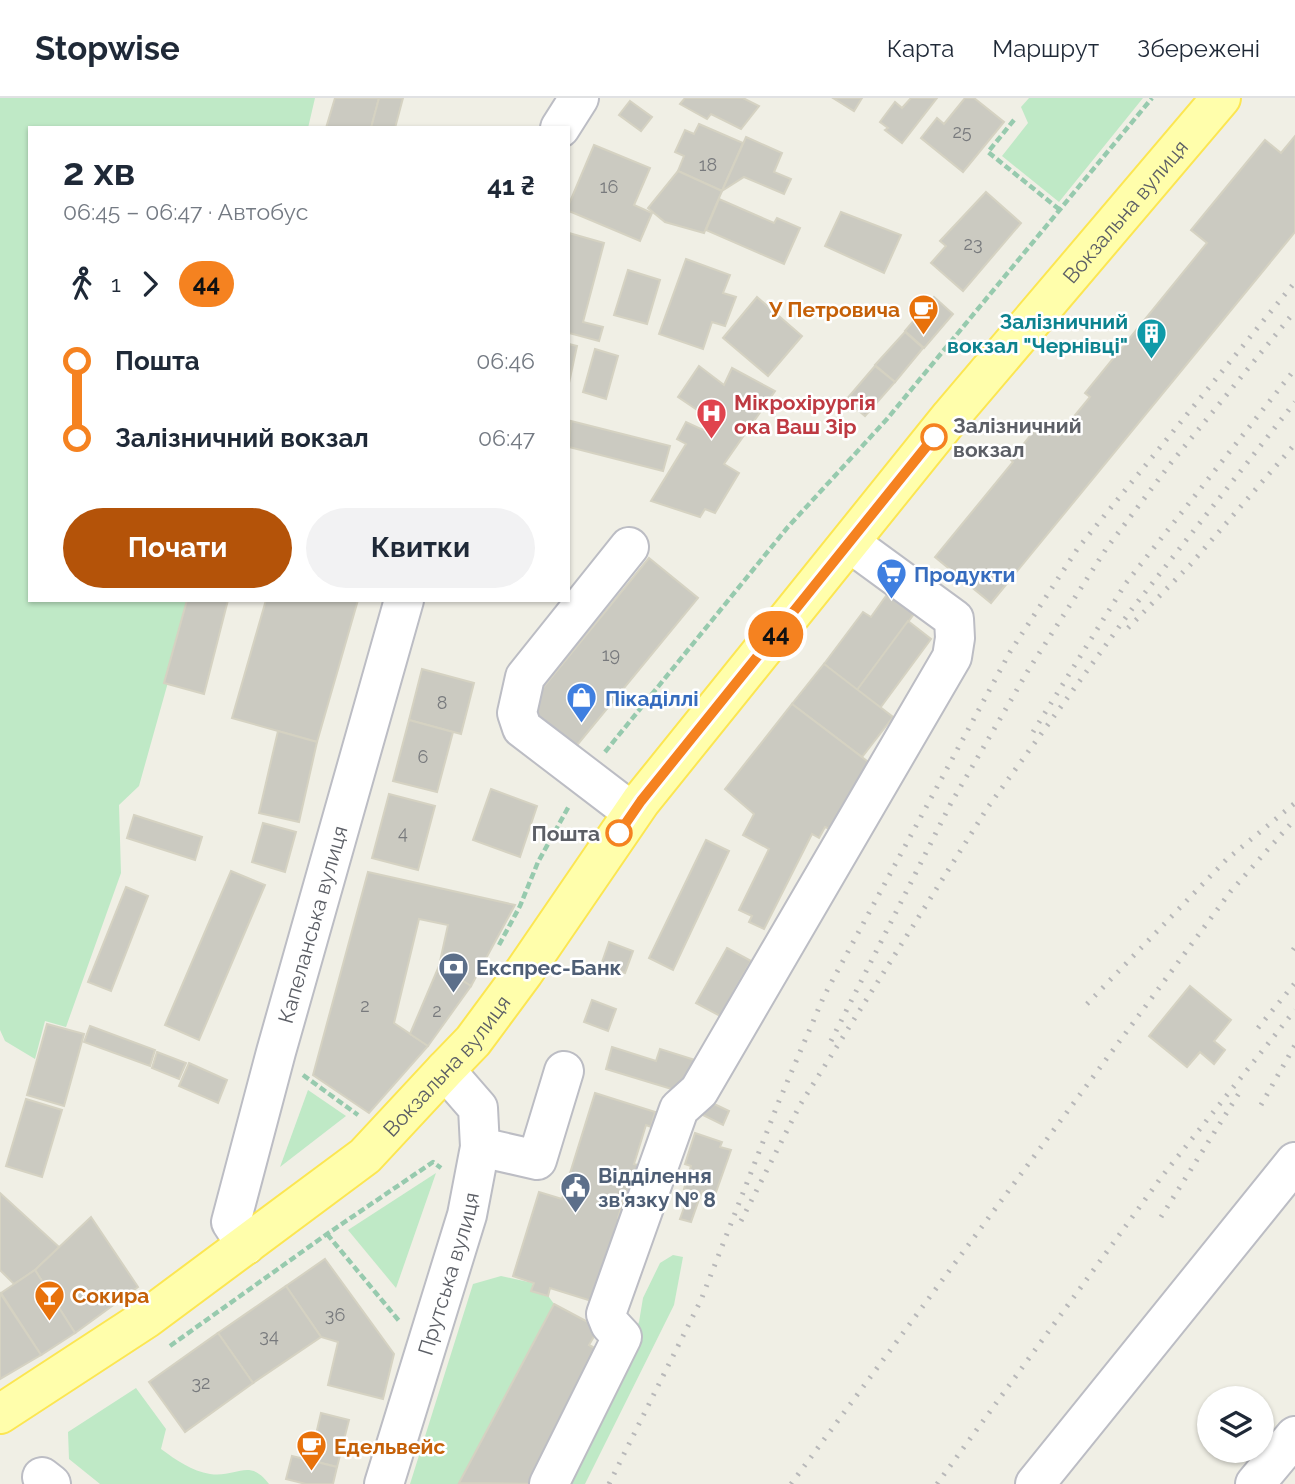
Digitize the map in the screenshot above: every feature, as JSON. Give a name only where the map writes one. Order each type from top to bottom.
[{"type":"main road","name":"Вокзальна вулиця","points":[[0,1414],[147,1318],[365,1156],[473,1041],[524,972],[632,812],[951,416],[1221,98]]},
{"type":"street","points":[[561,126],[579,98]]},
{"type":"street","points":[[550,1484],[622,1337],[610,1324],[606,1314],[679,1109],[699,1091],[952,657],[954,619],[850,543]]},
{"type":"street","points":[[629,547],[525,677],[516,713],[522,728],[632,812]]},
{"type":"street","name":"Капеланська вулиця","points":[[246,1245],[231,1222],[276,1052],[403,602]]},
{"type":"street","name":"Прутська вулиця","points":[[384,1484],[467,1214],[480,1147],[478,1108],[445,1070]]},
{"type":"street","points":[[480,1147],[537,1160],[564,1071]]},
{"type":"street","points":[[1035,1484],[1295,1162]]},
{"type":"street","points":[[1255,1484],[1295,1436]]},
{"type":"path","points":[[1014,120],[988,152],[1060,210]]},
{"type":"path","points":[[311,1082],[346,1107]]},
{"type":"path","points":[[166,1349],[433,1162],[442,1168],[444,1175]]},
{"type":"path","points":[[327,1234],[407,1331]]},
{"type":"green space","points":[[0,98],[315,98],[308,126],[28,126],[28,602],[190,602],[139,786],[119,805],[121,873],[66,1027],[45,1021],[35,1059],[5,1041],[0,1030]]},
{"type":"green space","points":[[1029,98],[1143,98],[1059,202],[1002,156],[1028,123],[1021,107]]},
{"type":"green space","points":[[308,1090],[346,1116],[280,1167]]},
{"type":"green space","points":[[436,1173],[396,1288],[348,1230]]},
{"type":"green space","points":[[673,1255],[683,1257],[674,1305],[585,1484],[562,1484],[639,1322],[643,1298],[660,1263]]},
{"type":"green space","points":[[501,1276],[533,1283],[531,1291],[549,1297],[554,1304],[460,1484],[410,1484],[473,1284]]},
{"type":"green space","points":[[136,1388],[166,1429],[161,1449],[184,1465],[203,1473],[249,1470],[262,1476],[269,1484],[100,1484],[69,1459],[68,1432]]},
{"type":"building","points":[[335,98],[379,98],[372,126],[327,126]]},
{"type":"building","points":[[379,98],[403,98],[396,126],[372,126]]},
{"type":"building","points":[[685,98],[743,98],[759,106],[741,129],[711,114],[707,119],[680,104]]},
{"type":"building","points":[[833,98],[862,98],[854,111]]},
{"type":"building","points":[[911,98],[937,98],[902,143],[885,130],[888,128],[880,122],[895,102],[902,108]]},
{"type":"building","points":[[965,98],[974,98],[1004,122],[963,172],[921,138],[937,118],[944,124]]},
{"type":"building","points":[[630,101],[652,117],[641,131],[619,115]]},
{"type":"building","points":[[699,124],[743,143],[722,191],[678,171],[684,156],[675,152],[685,130],[694,134]]},
{"type":"building","name":"Залізничний вокзал \"Чернівці\"","points":[[1295,136],[1295,232],[991,603],[935,557],[1013,462],[1011,460],[1041,422],[1058,436],[1090,397],[1085,393],[1207,243],[1191,230],[1265,140],[1281,153]]},
{"type":"building","points":[[746,137],[782,153],[774,172],[791,179],[784,194],[744,177],[722,191]]},
{"type":"building","points":[[594,145],[650,168],[634,205],[652,213],[640,241],[570,211],[570,202]]},
{"type":"building","points":[[678,171],[722,191],[704,233],[665,222],[648,208]]},
{"type":"building","points":[[986,192],[1021,223],[963,291],[931,263],[946,246],[940,241]]},
{"type":"building","points":[[719,199],[774,223],[777,218],[800,228],[784,264],[706,230]]},
{"type":"building","points":[[841,212],[901,235],[884,273],[825,246]]},
{"type":"building","points":[[570,233],[604,243],[583,322],[603,327],[599,341],[570,333]]},
{"type":"building","points":[[686,259],[730,275],[723,293],[736,297],[725,326],[712,322],[703,349],[659,334]]},
{"type":"building","points":[[628,270],[660,280],[647,324],[614,315]]},
{"type":"building","points":[[757,297],[802,336],[768,376],[723,338]]},
{"type":"building","points":[[934,297],[953,314],[924,348],[905,331]]},
{"type":"building","points":[[905,332],[923,348],[895,382],[875,365]]},
{"type":"building","points":[[570,344],[577,346],[570,378]]},
{"type":"building","points":[[595,349],[618,356],[606,399],[583,392]]},
{"type":"building","name":"Мікрохірургія ока Ваш Зір","points":[[699,366],[724,385],[732,368],[775,391],[724,464],[739,473],[715,513],[705,509],[700,517],[651,501],[686,444],[677,439],[686,422],[703,430],[709,418],[678,397]]},
{"type":"building","points":[[875,366],[895,382],[865,416],[846,400]]},
{"type":"building","points":[[571,421],[670,446],[663,471],[570,447]]},
{"type":"building","points":[[649,558],[698,598],[573,750],[524,711]]},
{"type":"building","points":[[891,589],[917,610],[857,690],[824,664],[863,612],[871,617]]},
{"type":"building","points":[[186,602],[227,602],[204,694],[164,683]]},
{"type":"building","points":[[265,602],[357,602],[317,742],[232,718]]},
{"type":"building","points":[[908,621],[931,639],[880,708],[857,690]]},
{"type":"building","points":[[824,664],[893,717],[862,757],[792,704]]},
{"type":"building","points":[[422,669],[474,683],[461,734],[409,720]]},
{"type":"building","points":[[792,704],[871,764],[830,829],[825,827],[819,838],[812,834],[764,929],[749,922],[752,916],[739,910],[769,849],[743,835],[754,814],[725,789]]},
{"type":"building","points":[[409,720],[453,732],[437,792],[393,781]]},
{"type":"building","points":[[278,731],[317,742],[299,822],[259,813]]},
{"type":"building","points":[[491,789],[537,806],[520,857],[473,840]]},
{"type":"building","points":[[389,794],[435,806],[418,870],[372,858]]},
{"type":"building","points":[[134,815],[202,837],[195,860],[127,838]]},
{"type":"building","points":[[263,823],[296,832],[285,872],[252,862]]},
{"type":"building","points":[[706,840],[729,851],[673,970],[649,958]]},
{"type":"building","points":[[231,871],[265,885],[199,1040],[165,1025]]},
{"type":"building","points":[[368,872],[515,905],[471,986],[439,966],[448,925],[419,919],[394,1023],[428,1046],[369,1113],[313,1075]]},
{"type":"building","points":[[126,887],[148,896],[111,991],[88,982]]},
{"type":"building","points":[[609,942],[633,951],[625,973],[601,965]]},
{"type":"building","points":[[727,948],[751,961],[720,1016],[696,1003]]},
{"type":"building","points":[[439,966],[471,986],[428,1046],[410,1034]]},
{"type":"building","points":[[1190,986],[1231,1020],[1214,1041],[1225,1050],[1214,1064],[1200,1052],[1187,1067],[1149,1036]]},
{"type":"building","points":[[592,1000],[616,1009],[608,1031],[584,1022]]},
{"type":"building","points":[[47,1024],[84,1034],[64,1106],[27,1095]]},
{"type":"building","points":[[90,1026],[155,1050],[150,1066],[84,1042]]},
{"type":"building","points":[[612,1047],[656,1061],[660,1049],[698,1061],[688,1094],[606,1069]]},
{"type":"building","points":[[157,1052],[186,1063],[179,1079],[152,1068]]},
{"type":"building","points":[[189,1063],[227,1080],[218,1103],[179,1086]]},
{"type":"building","points":[[595,1093],[655,1112],[651,1127],[646,1125],[634,1164],[646,1167],[634,1205],[623,1201],[618,1218],[624,1220],[598,1303],[550,1288],[548,1296],[531,1291],[534,1283],[513,1276],[539,1192],[562,1199]]},
{"type":"building","points":[[26,1099],[62,1110],[42,1177],[6,1166]]},
{"type":"building","points":[[708,1101],[729,1111],[723,1125],[701,1114]]},
{"type":"building","points":[[695,1133],[722,1142],[720,1147],[731,1150],[715,1195],[702,1191],[691,1222],[680,1219],[690,1191],[684,1189],[691,1166],[685,1164]]},
{"type":"building","points":[[0,1193],[59,1247],[35,1270],[14,1284],[0,1270]]},
{"type":"building","points":[[91,1217],[138,1287],[75,1333],[35,1270]]},
{"type":"building","points":[[325,1259],[394,1354],[383,1399],[328,1385],[338,1342],[321,1337],[286,1286]]},
{"type":"building","points":[[35,1270],[75,1333],[41,1355],[1,1293]]},
{"type":"building","points":[[286,1286],[321,1337],[253,1383],[218,1333]]},
{"type":"building","points":[[0,1293],[41,1355],[0,1379]]},
{"type":"building","points":[[554,1304],[599,1328],[589,1345],[606,1354],[542,1484],[459,1483]]},
{"type":"building","points":[[218,1333],[253,1383],[185,1432],[149,1382]]},
{"type":"building","points":[[321,1413],[349,1420],[337,1467],[310,1460]]},
{"type":"building","name":"Едельвейс","points":[[292,1456],[337,1467],[333,1484],[306,1484],[286,1479]]},
{"type":"railway","points":[[609,1484],[701,1300],[779,1101],[824,996],[1010,652],[1078,548],[1295,282]]},
{"type":"railway","points":[[831,1041],[951,803],[1029,669],[1106,549],[1171,463],[1295,311]]},
{"type":"railway","points":[[1033,732],[1126,583],[1295,369]]},
{"type":"railway","points":[[741,1221],[800,1105],[988,807],[1132,609],[1295,402]]},
{"type":"railway","points":[[1128,628],[1190,565],[1295,444]]},
{"type":"railway","points":[[1087,1004],[1226,860],[1295,803]]},
{"type":"railway","points":[[791,1484],[1231,891],[1295,819]]},
{"type":"railway","points":[[1258,1028],[1295,983]]},
{"type":"railway","points":[[937,1484],[1163,1175],[1295,1010]]},
{"type":"railway","points":[[1261,1105],[1295,1045]]},
{"type":"railway","points":[[1161,1217],[1241,1090]]},
{"type":"bus line","name":"44","points":[[619,833],[632,812],[934,437]]},
{"type":"place","name":"У Петровича","points":[[923,336]]},
{"type":"place","name":"Залізничний вокзал \"Чернівці\"","points":[[1151,360]]},
{"type":"place","name":"Залізничний вокзал","points":[[934,437]]},
{"type":"place","name":"Мікрохірургія ока Ваш Зір","points":[[711,441]]},
{"type":"place","name":"Продукти","points":[[891,601]]},
{"type":"place","name":"Пікаділлі","points":[[582,725]]},
{"type":"place","name":"Пошта","points":[[619,833]]},
{"type":"place","name":"Eкспрес-Банк","points":[[453,994]]},
{"type":"place","name":"Відділення зв'язку № 8","points":[[575,1214]]},
{"type":"place","name":"Сокира","points":[[49,1322]]},
{"type":"place","name":"Едельвейс","points":[[311,1473]]}]
